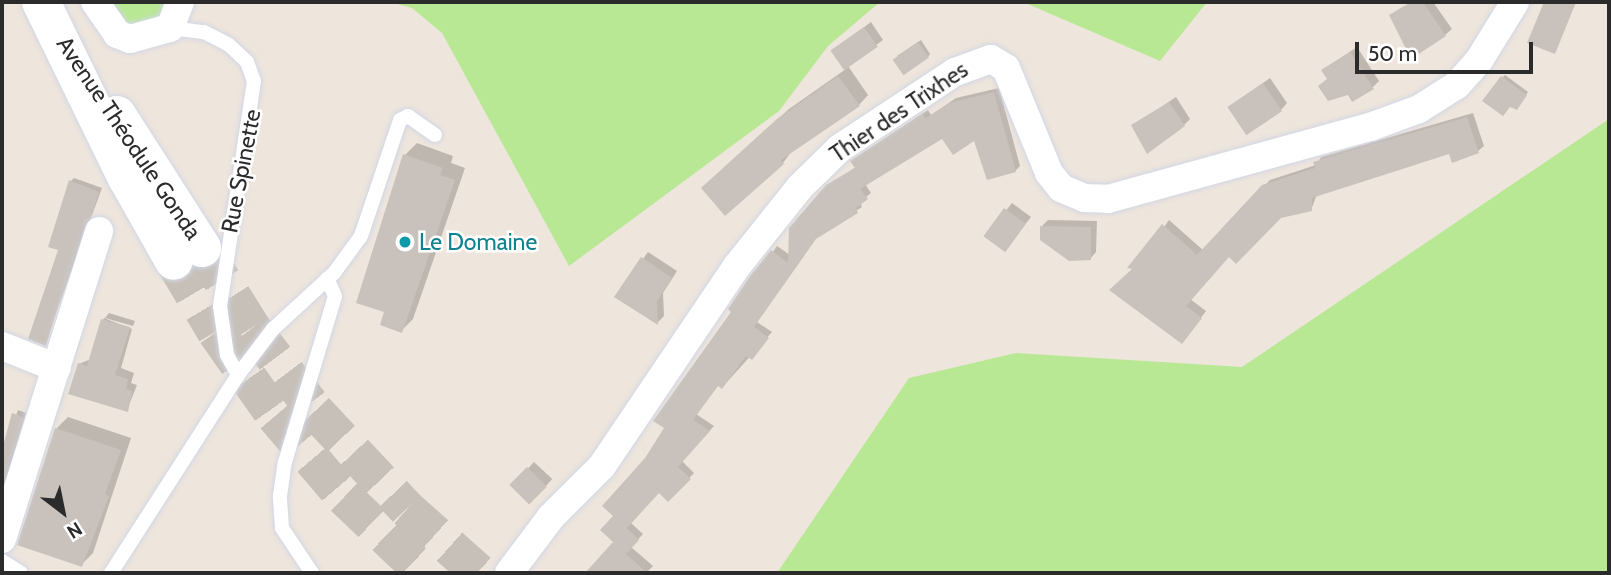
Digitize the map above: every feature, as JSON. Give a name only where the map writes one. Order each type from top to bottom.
[{"type":"main road","name":"Avenue Théodule Gonda","points":[[48,15],[152,165],[188,254]]},
{"type":"street","name":"Rue Spinette","points":[[95,2],[117,34],[130,39],[170,28]]},
{"type":"street","points":[[170,28],[180,2]]},
{"type":"street","name":"Thier des Trixhes","points":[[509,573],[551,517],[602,466],[744,257],[800,187],[840,148],[955,72],[991,59],[1006,68],[1049,173],[1072,193],[1108,199],[1370,127],[1419,109],[1457,85],[1479,62],[1515,2]]},
{"type":"street","points":[[2,539],[99,232]]},
{"type":"street","points":[[2,346],[57,368]]},
{"type":"lane","name":"Rue Spinette","points":[[170,28],[204,33],[229,45],[247,62],[254,81],[220,306],[227,355],[237,375]]},
{"type":"lane","points":[[111,573],[237,375],[273,329],[327,279],[361,236],[400,120],[408,116],[435,135]]},
{"type":"lane","points":[[312,573],[282,528],[280,496],[285,463],[335,296],[327,279]]},
{"type":"lane","points":[[2,561],[21,573]]},
{"type":"green space","points":[[95,2],[180,2],[130,39]]},
{"type":"green space","points":[[390,2],[880,2],[828,46],[779,111],[569,266],[442,33],[412,8]]},
{"type":"green space","points":[[1023,2],[1207,2],[1160,61]]},
{"type":"green space","points":[[1609,119],[1609,573],[777,573],[909,378],[1016,353],[1242,367]]},
{"type":"building","points":[[1411,2],[1423,2],[1446,36],[1411,59],[1389,15]]},
{"type":"building","points":[[1544,2],[1576,2],[1555,54],[1527,43]]},
{"type":"building","points":[[864,27],[878,47],[844,70],[830,51]]},
{"type":"building","points":[[918,42],[929,58],[904,75],[893,60]]},
{"type":"building","points":[[1350,52],[1374,89],[1352,102],[1348,95],[1328,101],[1318,86],[1327,79],[1321,70]]},
{"type":"building","points":[[838,76],[860,106],[781,160],[784,164],[725,216],[701,188],[777,119]]},
{"type":"building","points":[[1501,76],[1527,95],[1517,110],[1510,107],[1503,116],[1482,101]]},
{"type":"building","points":[[1263,83],[1282,111],[1246,135],[1227,107]]},
{"type":"building","points":[[994,92],[1016,172],[987,180],[974,141],[953,155],[942,139],[860,189],[868,199],[856,208],[858,213],[816,239],[754,327],[769,338],[752,360],[746,356],[722,389],[718,386],[693,420],[710,431],[678,467],[691,479],[668,502],[659,493],[627,528],[639,540],[626,554],[600,530],[613,516],[602,506],[645,458],[664,428],[653,421],[731,312],[728,309],[750,276],[771,250],[788,263],[789,228],[826,185],[855,168],[850,161],[922,114],[926,118],[949,103]]},
{"type":"building","points":[[1169,102],[1185,126],[1147,154],[1131,125]]},
{"type":"building","points":[[1467,117],[1479,153],[1452,163],[1449,154],[1312,198],[1312,211],[1281,218],[1236,264],[1229,257],[1186,306],[1202,318],[1182,344],[1109,290],[1132,269],[1127,268],[1162,224],[1197,255],[1262,185],[1315,168],[1313,162]]},
{"type":"building","name":"Le Domaine","points":[[403,154],[443,168],[440,175],[455,180],[402,333],[380,325],[384,312],[356,303]]},
{"type":"building","points":[[69,180],[99,192],[91,217],[83,226],[46,346],[28,339],[58,250],[48,247]]},
{"type":"building","points":[[1004,208],[1026,224],[1005,252],[983,236]]},
{"type":"building","points":[[1040,226],[1091,227],[1091,260],[1069,261],[1040,240]]},
{"type":"building","points":[[641,257],[672,278],[657,301],[658,325],[614,297]]},
{"type":"building","points":[[101,319],[130,327],[115,375],[128,379],[126,389],[132,391],[128,412],[68,394],[78,363],[87,366]]},
{"type":"building","points":[[12,413],[23,417],[2,484],[2,450]]},
{"type":"building","points":[[55,428],[121,450],[105,494],[109,496],[82,567],[17,545]]},
{"type":"building","points":[[527,467],[547,487],[529,504],[509,485]]},
{"type":"building","points":[[613,542],[626,554],[647,573],[585,573]]},
{"type":"tunnel","points":[[202,248],[252,328],[315,411],[407,509],[479,573]]},
{"type":"tunnel","points":[[174,261],[216,332],[275,416],[344,497],[424,573]]},
{"type":"place","name":"Le Domaine","points":[[405,242]]}]
